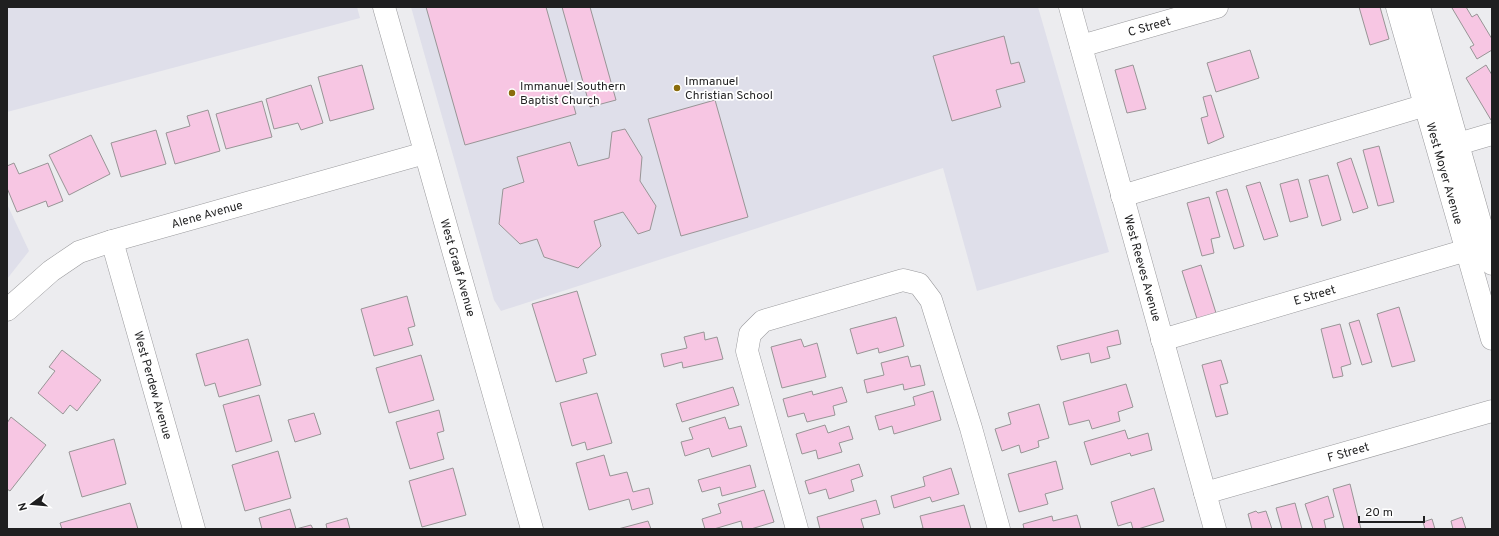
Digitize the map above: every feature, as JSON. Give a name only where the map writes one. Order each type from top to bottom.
[{"type":"street","name":"West Graaf Avenue","points":[[384,7],[532,529]]},
{"type":"street","name":"West Reeves Avenue","points":[[1070,7],[1215,529]]},
{"type":"street","name":"C Street","points":[[1081,46],[1217,7]]},
{"type":"street","name":"West Moyer Avenue","points":[[1398,7],[1426,105],[1482,245],[1492,339]]},
{"type":"street","points":[[1419,7],[1458,144],[1482,245],[1492,264]]},
{"type":"street","points":[[1122,196],[1426,105]]},
{"type":"street","points":[[1458,144],[1492,134]]},
{"type":"street","name":"Alene Avenue","points":[[7,310],[51,271],[79,252],[112,240],[425,153]]},
{"type":"street","name":"West Perdew Avenue","points":[[112,240],[194,529]]},
{"type":"street","name":"E Street","points":[[1162,340],[1482,245]]},
{"type":"street","points":[[797,529],[747,351],[750,334],[763,321],[903,280],[919,284],[931,300],[971,428],[999,529]]},
{"type":"street","name":"F Street","points":[[1205,493],[1492,411]]},
{"type":"shaded area","points":[[7,7],[357,7],[360,18],[7,112]]},
{"type":"shaded area","name":"Immanuel Christian School","points":[[411,7],[1038,7],[1109,252],[977,291],[943,168],[501,311],[494,300]]},
{"type":"shaded area","points":[[7,204],[29,251],[7,279]]},
{"type":"building","points":[[426,7],[546,7],[576,114],[465,145]]},
{"type":"building","points":[[562,7],[590,7],[616,100],[590,107]]},
{"type":"building","points":[[1359,7],[1380,7],[1389,39],[1370,45]]},
{"type":"building","points":[[1466,7],[1472,17],[1477,14],[1492,39],[1492,50],[1477,59],[1470,47],[1474,45],[1452,8]]},
{"type":"building","points":[[1004,36],[1011,64],[1019,62],[1025,82],[996,90],[1001,107],[952,121],[933,56]]},
{"type":"building","points":[[1250,50],[1259,78],[1216,92],[1207,63]]},
{"type":"building","points":[[362,65],[374,109],[330,121],[318,77]]},
{"type":"building","points":[[1133,65],[1146,109],[1127,113],[1115,70]]},
{"type":"building","points":[[1486,65],[1492,75],[1491,120],[1466,78]]},
{"type":"building","points":[[311,85],[323,123],[301,130],[298,123],[274,129],[266,99]]},
{"type":"building","points":[[1211,95],[1224,137],[1208,144],[1201,118],[1208,116],[1203,97]]},
{"type":"building","points":[[715,100],[748,217],[681,236],[648,119]]},
{"type":"building","points":[[262,101],[272,137],[226,149],[216,114]]},
{"type":"building","points":[[208,110],[220,151],[175,164],[166,133],[190,126],[187,116]]},
{"type":"building","points":[[625,129],[642,157],[640,181],[656,206],[650,230],[638,234],[623,212],[594,221],[601,246],[578,268],[544,257],[537,239],[520,244],[499,224],[503,189],[524,182],[517,157],[570,142],[578,166],[609,158],[612,132]]},
{"type":"building","points":[[156,130],[166,164],[121,177],[111,143]]},
{"type":"building","points":[[91,135],[110,174],[69,195],[49,155]]},
{"type":"building","points":[[1379,146],[1394,202],[1378,206],[1363,150]]},
{"type":"building","points":[[1351,158],[1368,208],[1353,213],[1337,163]]},
{"type":"building","points":[[14,163],[19,174],[48,163],[63,201],[48,207],[46,201],[17,212],[7,188],[7,166]]},
{"type":"building","points":[[1328,175],[1341,220],[1322,226],[1309,180]]},
{"type":"building","points":[[1298,179],[1308,217],[1290,222],[1280,184]]},
{"type":"building","points":[[1260,182],[1278,236],[1264,240],[1246,186]]},
{"type":"building","points":[[1227,189],[1244,246],[1234,249],[1216,192]]},
{"type":"building","points":[[1209,197],[1220,237],[1211,239],[1214,253],[1202,256],[1187,203]]},
{"type":"building","points":[[1201,265],[1216,313],[1197,319],[1182,271]]},
{"type":"building","points":[[577,291],[596,355],[583,359],[587,373],[556,382],[532,304]]},
{"type":"building","points":[[407,296],[415,326],[408,328],[413,345],[374,356],[361,309]]},
{"type":"building","points":[[1399,307],[1415,361],[1392,367],[1377,314]]},
{"type":"building","points":[[896,317],[904,346],[879,353],[878,348],[857,354],[850,329]]},
{"type":"building","points":[[1359,320],[1372,362],[1362,365],[1349,323]]},
{"type":"building","points":[[1340,324],[1351,364],[1341,367],[1343,376],[1333,378],[1321,329]]},
{"type":"building","points":[[1118,330],[1121,344],[1107,347],[1110,358],[1091,363],[1089,353],[1061,360],[1057,346]]},
{"type":"building","points":[[704,332],[705,340],[717,337],[723,359],[683,368],[682,362],[664,367],[661,354],[687,348],[684,337]]},
{"type":"building","points":[[248,339],[261,385],[219,397],[215,383],[205,386],[196,354]]},
{"type":"building","points":[[801,339],[804,347],[817,343],[826,377],[782,388],[771,347]]},
{"type":"building","points":[[62,350],[101,380],[77,411],[70,405],[63,414],[38,393],[55,371],[49,367]]},
{"type":"building","points":[[421,355],[434,400],[389,413],[376,368]]},
{"type":"building","points":[[908,356],[911,367],[920,365],[925,385],[904,390],[903,384],[867,393],[864,380],[884,375],[881,363]]},
{"type":"building","points":[[1221,360],[1228,383],[1220,385],[1228,414],[1216,417],[1202,365]]},
{"type":"building","points":[[1126,384],[1133,407],[1118,412],[1120,421],[1092,429],[1089,420],[1069,425],[1063,402]]},
{"type":"building","points":[[733,387],[739,405],[682,422],[676,404]]},
{"type":"building","points":[[842,387],[847,402],[833,406],[835,415],[807,422],[804,413],[788,417],[783,399],[812,391],[813,395]]},
{"type":"building","points":[[933,391],[941,420],[894,434],[892,426],[879,430],[875,416],[915,405],[913,397]]},
{"type":"building","points":[[597,393],[612,443],[587,450],[585,442],[572,446],[560,403]]},
{"type":"building","points":[[259,395],[272,441],[236,452],[223,405]]},
{"type":"building","points":[[1039,404],[1049,438],[1038,441],[1039,447],[1021,453],[1019,445],[1002,451],[995,429],[1011,424],[1008,413]]},
{"type":"building","points":[[439,410],[444,431],[437,433],[444,459],[410,469],[396,422]]},
{"type":"building","points":[[314,413],[321,434],[295,442],[288,420]]},
{"type":"building","points":[[11,417],[46,445],[10,491],[7,489],[7,423]]},
{"type":"building","points":[[725,417],[729,429],[741,426],[747,446],[712,457],[709,448],[685,456],[681,442],[693,439],[689,428]]},
{"type":"building","points":[[825,425],[828,433],[849,426],[853,439],[839,443],[842,452],[818,459],[816,450],[802,454],[796,434]]},
{"type":"building","points":[[1125,430],[1128,439],[1148,433],[1152,450],[1131,456],[1130,453],[1091,465],[1084,442]]},
{"type":"building","points":[[114,439],[126,484],[82,497],[69,452]]},
{"type":"building","points":[[278,451],[291,498],[245,511],[232,465]]},
{"type":"building","points":[[604,455],[610,476],[627,472],[633,492],[649,488],[653,504],[632,510],[629,499],[589,510],[576,463]]},
{"type":"building","points":[[1056,461],[1063,489],[1045,494],[1048,504],[1019,512],[1008,474]]},
{"type":"building","points":[[859,464],[863,476],[851,480],[854,491],[829,499],[826,489],[809,494],[805,481]]},
{"type":"building","points":[[750,465],[756,487],[722,496],[720,487],[702,492],[698,480]]},
{"type":"building","points":[[453,468],[466,515],[422,527],[409,481]]},
{"type":"building","points":[[951,468],[959,494],[932,502],[930,497],[894,508],[891,496],[925,486],[923,477]]},
{"type":"building","points":[[1350,484],[1361,529],[1344,529],[1333,489]]},
{"type":"building","points":[[1154,488],[1164,521],[1138,529],[1133,529],[1131,522],[1118,526],[1111,502]]},
{"type":"building","points":[[764,490],[774,522],[751,529],[743,529],[741,521],[714,529],[705,529],[702,519],[721,513],[718,504]]},
{"type":"building","points":[[1328,496],[1334,517],[1324,520],[1326,529],[1313,529],[1305,504]]},
{"type":"building","points":[[876,500],[880,514],[861,519],[864,529],[820,529],[817,517]]},
{"type":"building","points":[[130,503],[138,529],[62,529],[60,523]]},
{"type":"building","points":[[1295,503],[1302,529],[1282,529],[1276,508]]},
{"type":"building","points":[[964,505],[971,529],[919,529],[923,528],[920,516]]},
{"type":"building","points":[[290,509],[296,529],[262,529],[259,518]]},
{"type":"building","points":[[1256,511],[1258,513],[1266,511],[1272,529],[1252,529],[1248,514]]},
{"type":"building","points":[[1077,515],[1081,529],[1024,529],[1023,524],[1052,516],[1053,521]]},
{"type":"building","points":[[1462,517],[1466,529],[1453,529],[1451,521]]},
{"type":"building","points":[[347,518],[350,529],[327,529],[326,524]]},
{"type":"building","points":[[1432,519],[1435,529],[1425,529],[1423,522]]},
{"type":"building","points":[[648,521],[651,529],[618,529]]},
{"type":"building","points":[[311,525],[313,529],[296,529]]},
{"type":"place","name":"Immanuel Christian School","points":[[677,88]]},
{"type":"place","name":"Immanuel Southern Baptist Church","points":[[512,93]]}]
